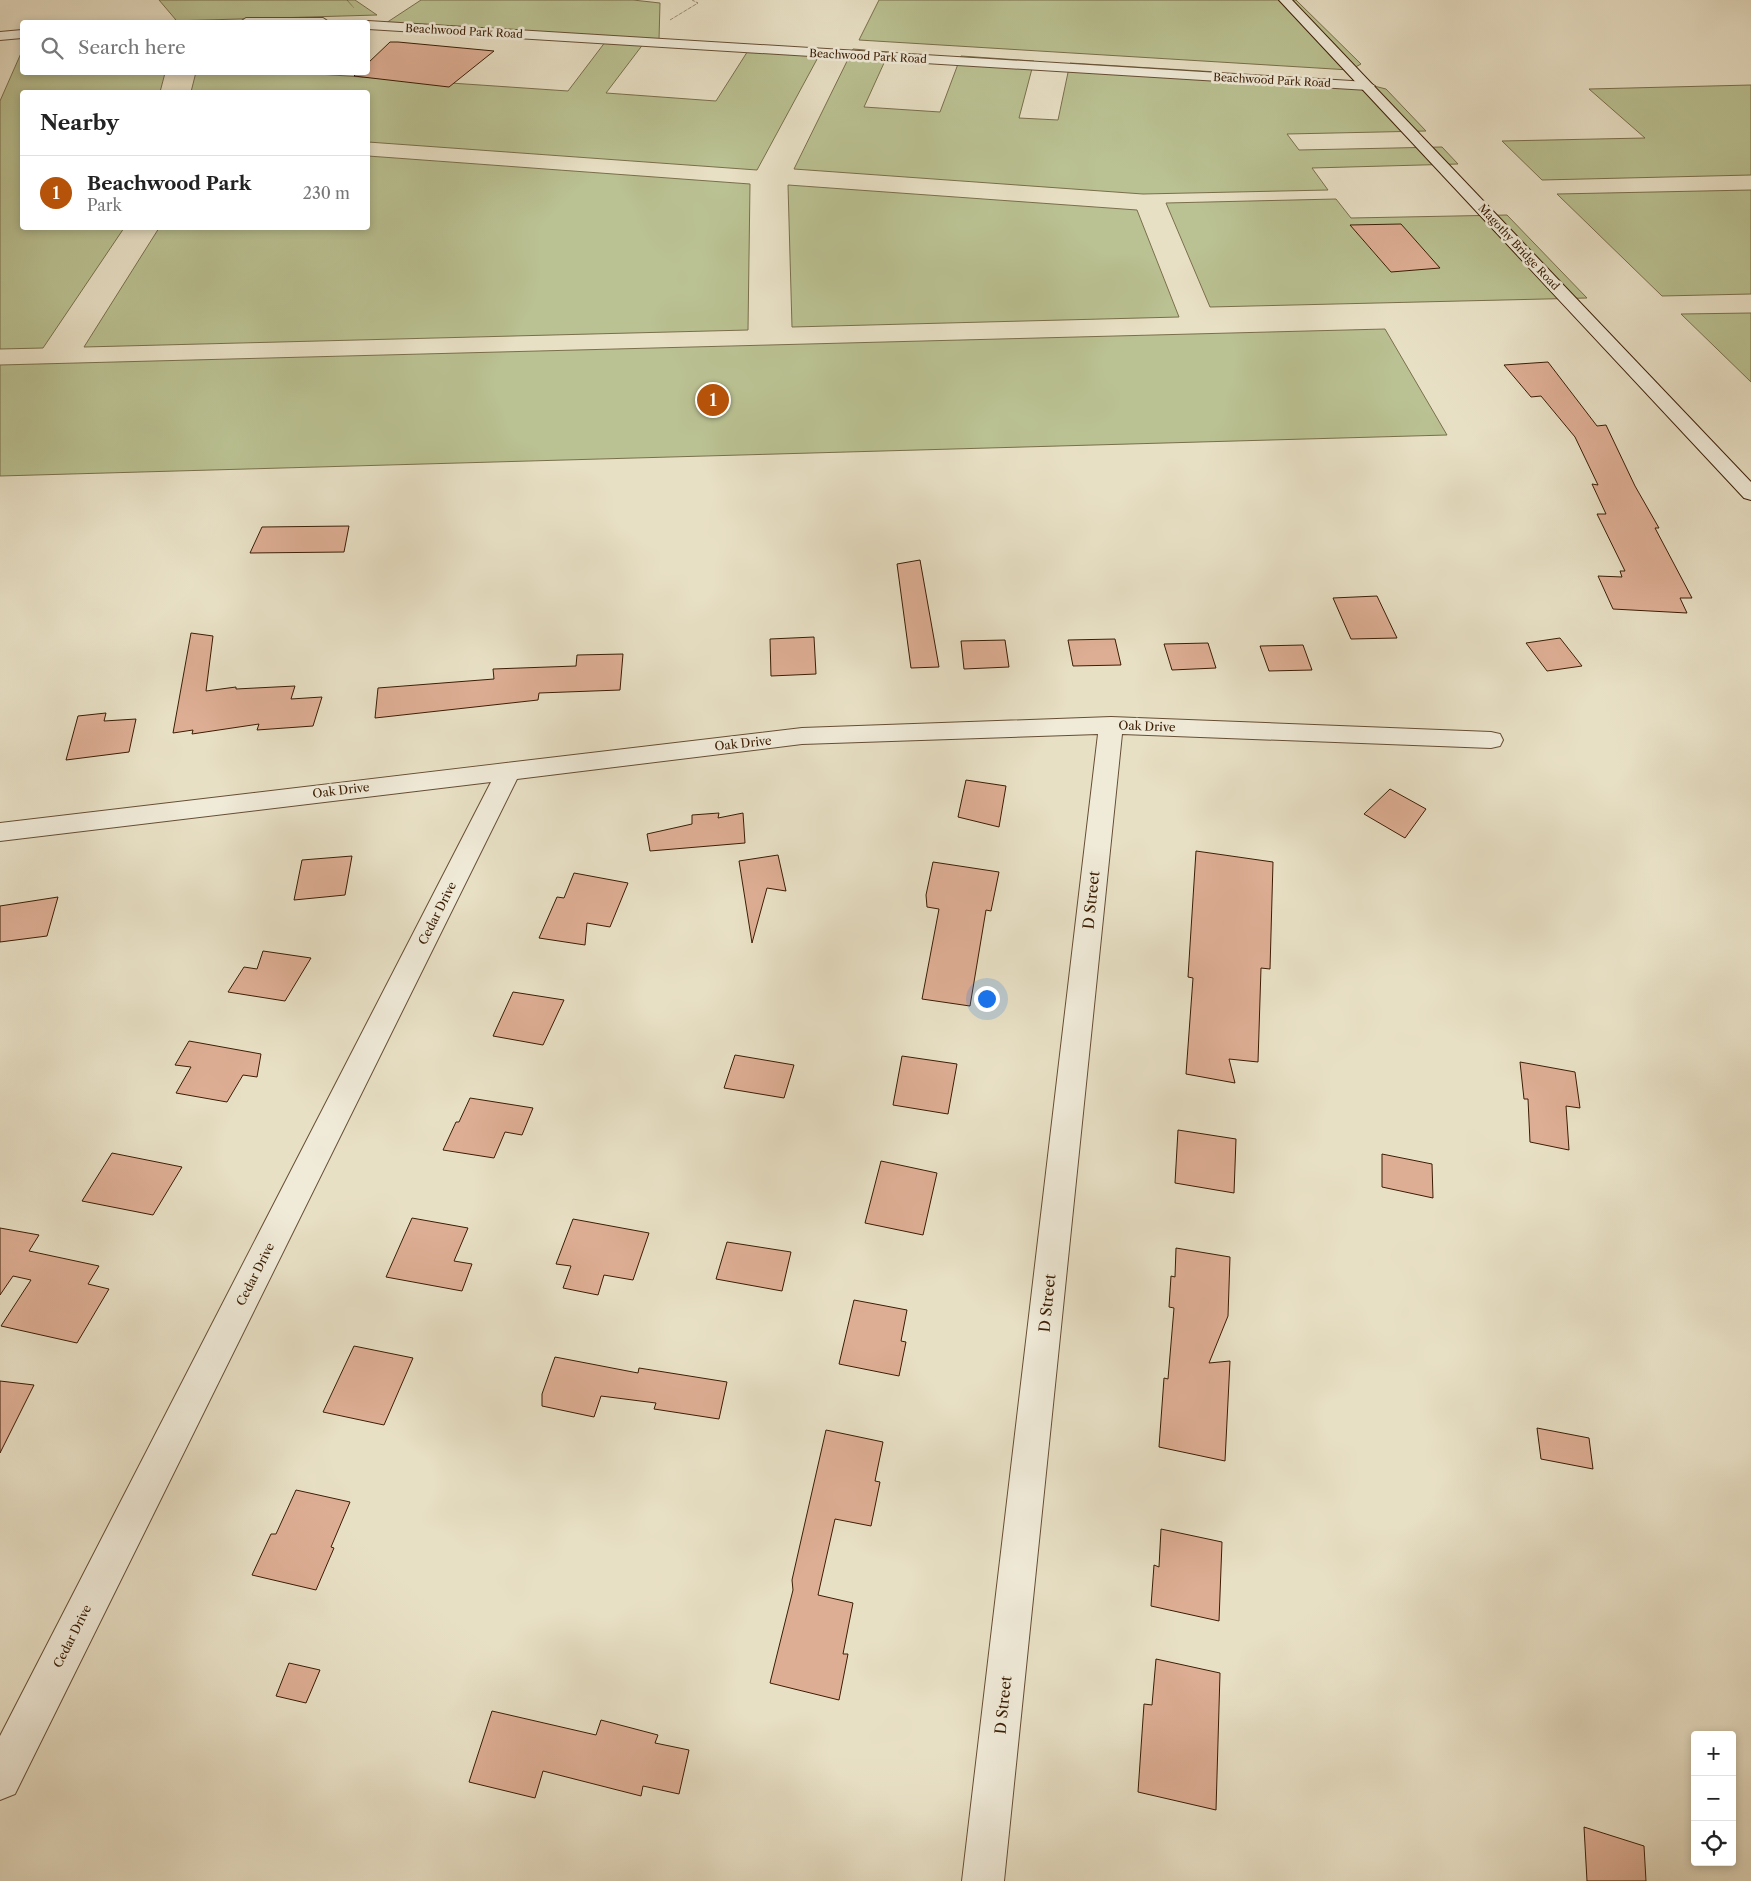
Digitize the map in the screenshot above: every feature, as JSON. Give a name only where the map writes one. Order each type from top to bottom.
[{"type":"street","name":"Magothy Bridge Road","points":[[1285,0],[1751,494]]},
{"type":"street","name":"Beachwood Park Road","points":[[370,25],[1368,86]]},
{"type":"street","points":[[0,36],[20,34]]},
{"type":"street","name":"Oak Drive","points":[[0,832],[802,736],[1111,725],[1490,740]]},
{"type":"street","name":"D Street","points":[[983,1881],[1111,725]]},
{"type":"street","name":"Cedar Drive","points":[[0,1779],[509,770]]},
{"type":"green space","points":[[159,0],[355,0],[377,15],[205,20],[176,20]]},
{"type":"green space","points":[[421,0],[633,0],[660,3],[659,40],[647,39],[606,93],[716,101],[751,46],[822,50],[757,170],[370,142],[370,90],[192,90],[195,75],[333,75],[568,91],[609,37],[386,23]]},
{"type":"green space","points":[[879,0],[1296,0],[1361,64],[1350,70],[859,40]]},
{"type":"green space","points":[[853,49],[889,52],[864,107],[940,112],[961,56],[1034,61],[1019,118],[1058,120],[1070,63],[1217,72],[1217,75],[1366,84],[1386,89],[1426,131],[1287,134],[1299,150],[1442,147],[1458,164],[1312,168],[1328,190],[1143,194],[794,169]]},
{"type":"green space","points":[[20,56],[20,75],[164,75],[161,90],[20,90],[20,230],[123,230],[43,348],[0,349],[0,101]]},
{"type":"green space","points":[[1751,85],[1751,175],[1542,180],[1502,141],[1645,138],[1589,89]]},
{"type":"green space","points":[[370,156],[750,184],[748,330],[84,347],[158,230],[370,230]]},
{"type":"green space","points":[[788,185],[1137,210],[1179,317],[792,327]]},
{"type":"green space","points":[[1751,190],[1751,294],[1662,296],[1557,194]]},
{"type":"green space","points":[[1336,199],[1351,218],[1507,215],[1587,298],[1210,307],[1166,203]]},
{"type":"green space","points":[[1751,313],[1751,382],[1681,314]]},
{"type":"green space","points":[[1385,329],[1447,435],[0,476],[0,365]]},
{"type":"building","points":[[390,42],[494,51],[449,87],[354,76],[370,75],[370,61]]},
{"type":"building","points":[[1401,224],[1440,268],[1391,272],[1350,225]]},
{"type":"building","points":[[1548,362],[1597,426],[1606,425],[1635,486],[1659,528],[1655,528],[1692,598],[1680,598],[1687,613],[1613,609],[1598,576],[1622,577],[1620,571],[1625,571],[1597,514],[1606,514],[1592,484],[1598,485],[1575,437],[1541,396],[1531,397],[1504,365]]},
{"type":"building","points":[[349,526],[344,552],[250,553],[262,527]]},
{"type":"building","points":[[920,560],[939,667],[911,668],[897,564]]},
{"type":"building","points":[[1377,596],[1397,638],[1351,639],[1333,598]]},
{"type":"building","points":[[191,633],[213,636],[206,691],[236,687],[236,689],[295,686],[291,699],[322,697],[313,726],[257,730],[259,724],[192,734],[193,730],[173,733]]},
{"type":"building","points":[[814,637],[816,674],[771,676],[770,639]]},
{"type":"building","points":[[1560,638],[1582,666],[1547,671],[1526,643]]},
{"type":"building","points":[[1115,639],[1121,665],[1073,666],[1068,640]]},
{"type":"building","points":[[1005,640],[1009,667],[964,669],[961,641]]},
{"type":"building","points":[[1208,643],[1216,668],[1172,670],[1164,644]]},
{"type":"building","points":[[1303,645],[1312,670],[1269,671],[1260,646]]},
{"type":"building","points":[[623,654],[620,690],[539,693],[538,700],[375,718],[378,688],[494,679],[493,669],[576,666],[577,655]]},
{"type":"building","points":[[106,713],[104,721],[136,719],[129,752],[66,760],[78,716]]},
{"type":"building","points":[[966,780],[1006,786],[999,827],[958,817]]},
{"type":"building","points":[[1390,789],[1426,809],[1405,838],[1364,814]]},
{"type":"building","points":[[719,813],[718,818],[743,813],[745,843],[650,851],[647,834],[692,824],[692,815]]},
{"type":"building","points":[[1196,851],[1273,862],[1270,969],[1261,968],[1258,1062],[1229,1059],[1235,1083],[1186,1074],[1193,978],[1188,977]]},
{"type":"building","points":[[778,855],[786,891],[767,888],[752,943],[739,861]]},
{"type":"building","points":[[352,856],[345,895],[294,900],[302,860]]},
{"type":"building","points":[[933,862],[999,872],[991,911],[986,910],[970,1006],[922,999],[939,909],[927,907],[926,895]]},
{"type":"building","points":[[574,873],[628,883],[610,927],[587,923],[585,945],[539,938],[557,897],[564,898]]},
{"type":"building","points":[[58,897],[47,936],[0,942],[0,906]]},
{"type":"building","points":[[263,951],[311,958],[285,1001],[228,992],[244,967],[257,969]]},
{"type":"building","points":[[513,992],[564,1000],[543,1045],[493,1036]]},
{"type":"building","points":[[189,1041],[261,1054],[257,1077],[243,1075],[227,1102],[176,1093],[191,1067],[175,1065]]},
{"type":"building","points":[[735,1055],[794,1065],[784,1098],[724,1088]]},
{"type":"building","points":[[902,1056],[957,1064],[948,1114],[893,1105]]},
{"type":"building","points":[[1520,1062],[1575,1072],[1580,1108],[1566,1106],[1569,1150],[1530,1142],[1528,1099],[1524,1099]]},
{"type":"building","points":[[470,1098],[533,1108],[522,1135],[505,1132],[494,1158],[443,1150]]},
{"type":"building","points":[[1178,1130],[1236,1139],[1234,1193],[1175,1183]]},
{"type":"building","points":[[112,1153],[182,1167],[153,1215],[82,1201]]},
{"type":"building","points":[[1382,1154],[1432,1164],[1433,1198],[1382,1187]]},
{"type":"building","points":[[881,1161],[937,1173],[923,1235],[865,1223]]},
{"type":"building","points":[[412,1218],[468,1228],[454,1261],[472,1264],[462,1291],[386,1277]]},
{"type":"building","points":[[573,1219],[649,1233],[633,1280],[604,1275],[598,1295],[563,1288],[571,1266],[556,1264]]},
{"type":"building","points":[[0,1228],[39,1235],[29,1251],[99,1266],[88,1284],[109,1289],[77,1343],[1,1326],[31,1280],[13,1276],[0,1295]]},
{"type":"building","points":[[727,1242],[791,1252],[782,1291],[716,1279]]},
{"type":"building","points":[[1176,1248],[1230,1257],[1228,1316],[1209,1363],[1230,1361],[1225,1461],[1159,1447],[1164,1378],[1168,1379],[1174,1308],[1169,1307],[1171,1276],[1175,1277]]},
{"type":"building","points":[[854,1300],[907,1310],[901,1341],[906,1342],[899,1376],[839,1364]]},
{"type":"building","points":[[354,1346],[413,1358],[384,1425],[323,1412]]},
{"type":"building","points":[[555,1357],[638,1373],[639,1368],[727,1382],[719,1419],[654,1409],[656,1403],[601,1396],[594,1417],[542,1406],[542,1394]]},
{"type":"building","points":[[0,1381],[34,1385],[0,1453]]},
{"type":"building","points":[[1537,1428],[1589,1438],[1593,1469],[1541,1459]]},
{"type":"building","points":[[826,1430],[883,1442],[875,1481],[880,1482],[871,1526],[835,1519],[818,1595],[853,1603],[843,1654],[848,1654],[839,1700],[770,1683],[793,1590],[792,1580]]},
{"type":"building","points":[[296,1490],[350,1502],[331,1547],[334,1548],[316,1590],[252,1575],[271,1534],[276,1534]]},
{"type":"building","points":[[1161,1529],[1222,1542],[1219,1621],[1151,1606],[1154,1565],[1159,1567]]},
{"type":"building","points":[[1156,1659],[1220,1673],[1216,1810],[1138,1792],[1144,1704],[1152,1705]]},
{"type":"building","points":[[289,1663],[320,1670],[306,1703],[276,1696]]},
{"type":"building","points":[[492,1711],[596,1735],[601,1720],[658,1735],[655,1743],[689,1750],[679,1794],[643,1786],[641,1796],[543,1771],[535,1798],[469,1782]]},
{"type":"building","points":[[1584,1827],[1644,1846],[1646,1881],[1587,1881]]},
{"type":"place","name":"Beachwood Park","points":[[713,400]]}]
